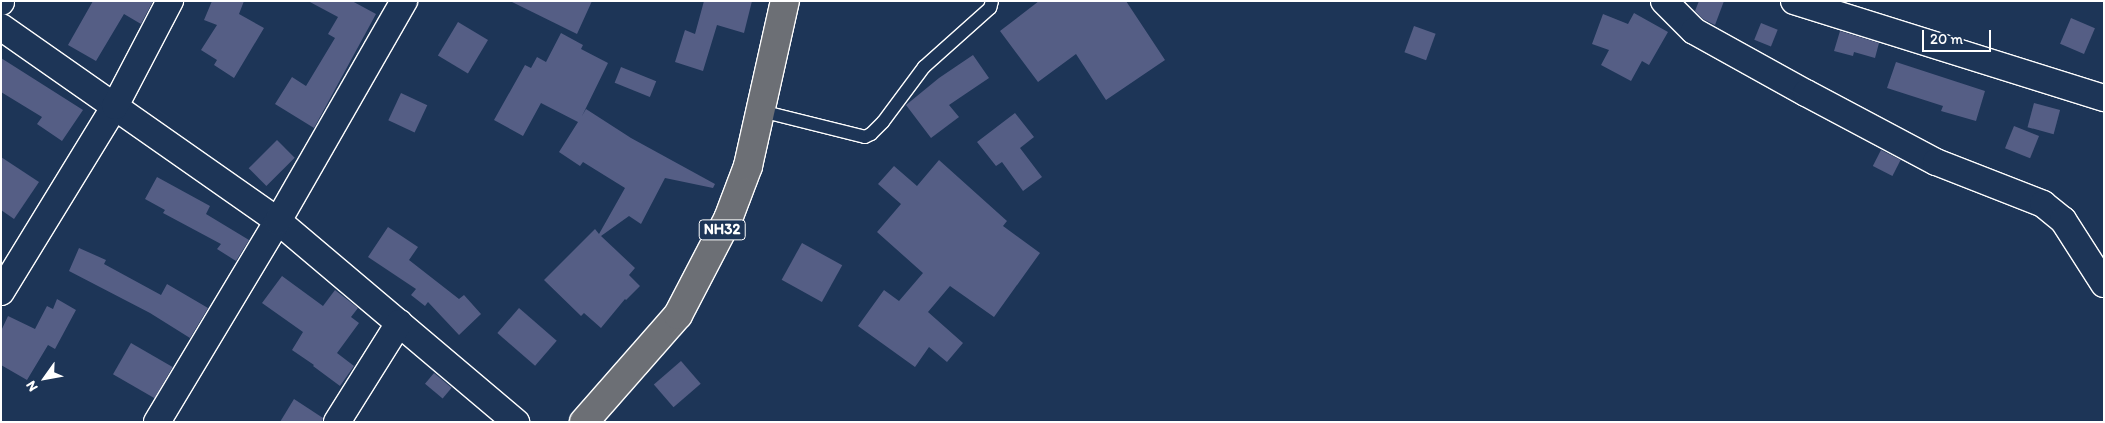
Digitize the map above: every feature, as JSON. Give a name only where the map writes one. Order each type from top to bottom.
[{"type":"highway","name":"NH32","points":[[584,422],[678,315],[728,218],[748,166],[786,1]]},
{"type":"street","points":[[1,292],[115,106],[170,1]]},
{"type":"street","points":[[157,422],[278,221],[404,1]]},
{"type":"street","points":[[1664,1],[1694,31],[1806,93],[1936,162],[2043,204],[2063,220],[2104,284]]},
{"type":"street","points":[[1794,1],[1842,8],[2104,98]]},
{"type":"street","points":[[1,27],[278,221],[516,422]]},
{"type":"street","points":[[336,422],[399,323]]},
{"type":"lane","points":[[761,111],[865,137],[871,134],[883,122],[924,67],[990,8],[992,1]]},
{"type":"building","points":[[93,1],[153,1],[141,24],[124,14],[96,61],[68,45]]},
{"type":"building","points":[[212,1],[244,1],[239,14],[264,28],[234,78],[214,65],[217,60],[201,50],[217,25],[204,20]]},
{"type":"building","points":[[308,1],[352,1],[376,14],[314,128],[275,104],[292,77],[306,86],[335,38],[328,34],[338,17]]},
{"type":"building","points":[[510,1],[592,1],[577,34]]},
{"type":"building","points":[[704,1],[752,1],[744,33],[717,25],[703,71],[675,62],[685,30],[695,34]]},
{"type":"building","points":[[1039,1],[1126,1],[1165,60],[1106,100],[1076,54],[1038,82],[1000,31]]},
{"type":"building","points":[[1699,1],[1724,1],[1715,25],[1703,19],[1695,11]]},
{"type":"building","points":[[1634,13],[1668,32],[1649,65],[1642,61],[1631,81],[1601,65],[1609,50],[1592,44],[1603,14],[1628,24]]},
{"type":"building","points":[[2071,18],[2095,28],[2084,54],[2060,44]]},
{"type":"building","points":[[458,22],[488,40],[468,73],[438,55]]},
{"type":"building","points":[[1761,23],[1778,30],[1771,46],[1754,40]]},
{"type":"building","points":[[1414,26],[1436,34],[1426,60],[1404,52]]},
{"type":"building","points":[[1840,31],[1879,43],[1875,58],[1854,52],[1853,56],[1834,51]]},
{"type":"building","points":[[561,33],[583,45],[581,49],[608,63],[582,116],[586,109],[631,138],[715,184],[713,188],[665,178],[641,224],[629,216],[601,236],[635,268],[629,275],[640,286],[625,299],[601,328],[584,313],[581,316],[544,280],[595,229],[599,234],[625,188],[583,162],[580,166],[559,152],[578,122],[541,103],[523,136],[494,120],[525,65],[531,68],[537,57],[546,62]]},
{"type":"building","points":[[973,55],[989,78],[949,105],[959,117],[931,138],[906,105],[939,78]]},
{"type":"building","points":[[1,58],[83,110],[62,141],[37,124],[42,117],[1,92]]},
{"type":"building","points":[[1896,62],[1985,91],[1976,121],[1941,111],[1943,106],[1887,88]]},
{"type":"building","points":[[621,67],[656,81],[650,97],[615,83]]},
{"type":"building","points":[[401,93],[427,105],[415,132],[388,120]]},
{"type":"building","points":[[2034,103],[2060,110],[2054,134],[2028,127]]},
{"type":"building","points":[[1015,113],[1034,137],[1020,148],[1042,177],[1023,191],[1002,162],[996,166],[977,142]]},
{"type":"building","points":[[2014,126],[2039,136],[2030,158],[2005,148]]},
{"type":"building","points":[[277,140],[295,158],[266,186],[249,168]]},
{"type":"building","points":[[1881,150],[1901,160],[1892,176],[1873,166]]},
{"type":"building","points":[[1,157],[39,182],[14,219],[1,210]]},
{"type":"building","points":[[939,160],[1007,221],[1003,226],[1040,253],[994,317],[950,286],[928,312],[963,343],[947,362],[929,347],[915,367],[858,326],[884,290],[899,301],[923,273],[877,232],[901,204],[878,184],[894,166],[917,186]]},
{"type":"building","points":[[157,177],[210,206],[206,214],[249,240],[236,261],[217,249],[221,244],[163,213],[165,210],[145,199]]},
{"type":"building","points":[[388,227],[418,247],[409,260],[459,299],[464,295],[481,314],[459,335],[428,302],[425,306],[411,295],[416,289],[368,257]]},
{"type":"building","points":[[802,243],[842,265],[822,302],[782,280]]},
{"type":"building","points":[[79,248],[106,260],[104,264],[161,295],[167,284],[208,308],[190,338],[150,313],[69,271]]},
{"type":"building","points":[[282,276],[323,306],[335,290],[358,308],[351,317],[359,323],[337,353],[354,366],[340,386],[292,350],[303,332],[262,303]]},
{"type":"building","points":[[57,299],[76,310],[55,349],[48,345],[27,380],[1,365],[1,331],[8,316],[35,329],[47,306],[53,309]]},
{"type":"building","points":[[519,308],[557,341],[535,366],[497,333]]},
{"type":"building","points":[[131,343],[173,367],[155,398],[113,374]]},
{"type":"building","points":[[681,361],[701,384],[674,407],[654,385]]},
{"type":"building","points":[[434,373],[452,388],[443,399],[425,384]]},
{"type":"building","points":[[294,399],[323,418],[322,422],[280,422]]}]
